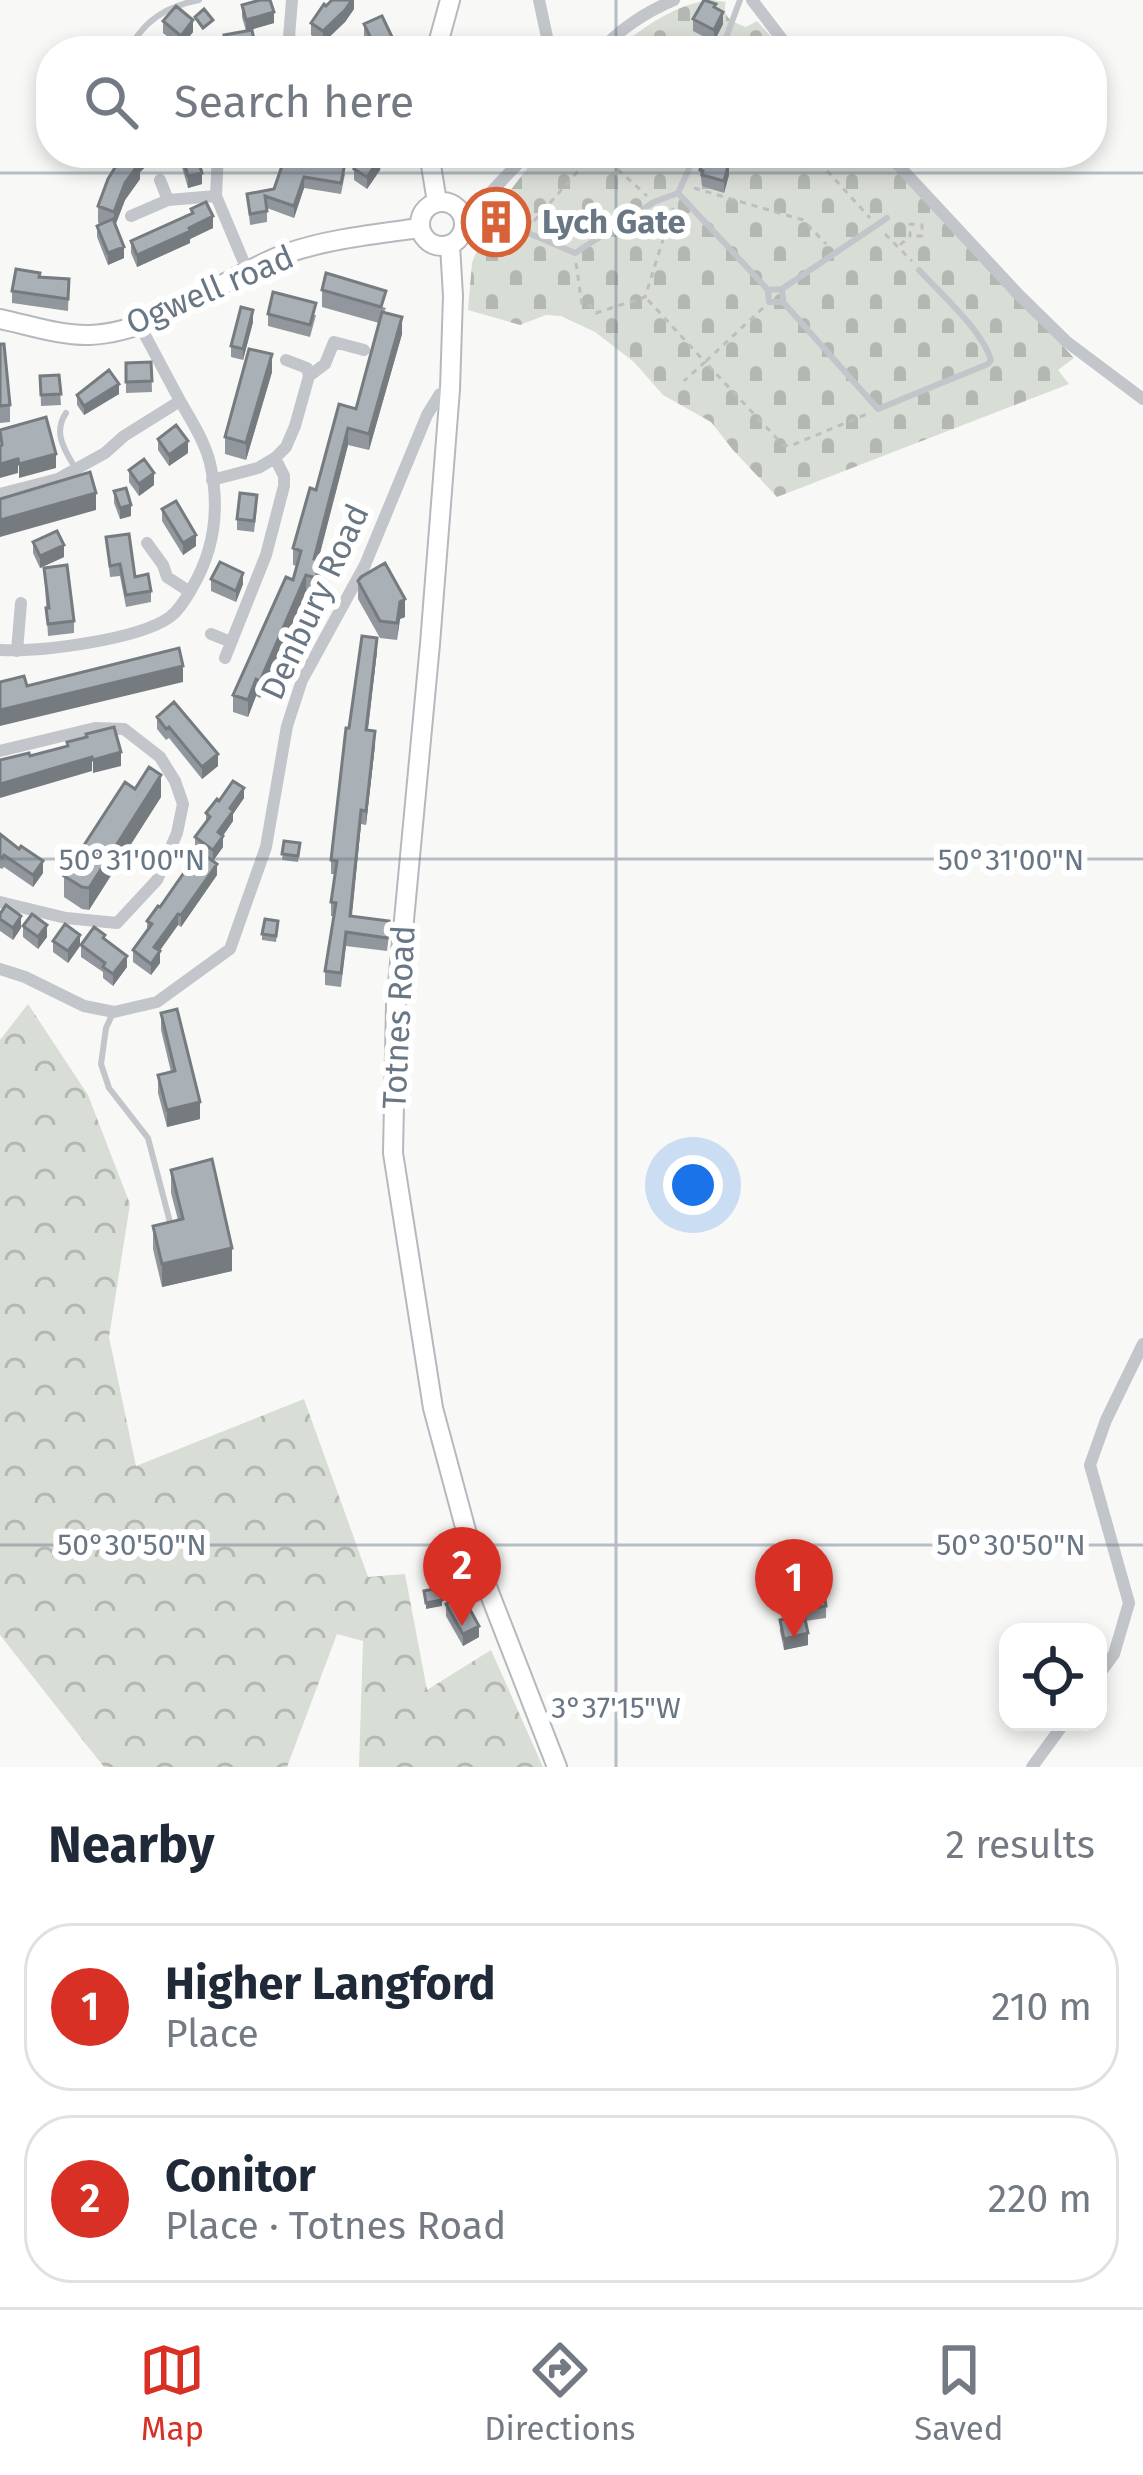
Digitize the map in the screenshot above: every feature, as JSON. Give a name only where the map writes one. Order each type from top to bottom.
[{"type":"main road","points":[[440,36],[450,0]]},
{"type":"main road","points":[[431,168],[437,202]]},
{"type":"main road","points":[[437,202],[468,212],[462,235],[450,245],[432,244],[420,228],[423,213],[437,202]]},
{"type":"main road","name":"Ogwell road","points":[[0,319],[91,335],[139,324],[286,254],[420,228]]},
{"type":"main road","name":"Totnes Road","points":[[450,245],[450,389],[397,984],[393,1153],[434,1408],[468,1538],[556,1767]]},
{"type":"street","points":[[289,36],[292,0]]},
{"type":"street","points":[[539,0],[547,36]]},
{"type":"street","points":[[618,36],[639,18],[674,0]]},
{"type":"street","points":[[752,0],[780,36]]},
{"type":"street","points":[[217,168],[215,196],[248,272]]},
{"type":"street","points":[[468,212],[513,168]]},
{"type":"street","points":[[901,168],[1067,342],[1143,400]]},
{"type":"street","points":[[160,180],[168,200]]},
{"type":"street","points":[[130,216],[168,200],[215,196]]},
{"type":"street","points":[[0,650],[56,648],[141,631],[173,615],[205,565],[215,518],[209,461],[198,431],[139,324]]},
{"type":"street","points":[[309,376],[325,364],[334,342],[364,350]]},
{"type":"street","points":[[212,480],[258,468],[286,448],[309,376],[307,368],[286,360]]},
{"type":"street","name":"Denbury Road","points":[[114,1012],[158,1002],[230,949],[266,847],[287,726],[302,680],[365,565],[427,415],[440,394],[450,389]]},
{"type":"street","points":[[0,494],[76,470],[180,401]]},
{"type":"street","points":[[225,658],[266,555],[284,485],[275,458]]},
{"type":"street","points":[[147,543],[167,577],[190,592]]},
{"type":"street","points":[[17,651],[21,604]]},
{"type":"street","points":[[211,634],[231,642]]},
{"type":"street","points":[[0,751],[95,728],[124,729],[160,757],[183,804],[158,880],[117,923],[66,918],[0,902]]},
{"type":"street","points":[[0,969],[84,1006],[114,1012]]},
{"type":"street","points":[[1107,1664],[1129,1603],[1090,1465],[1143,1344]]},
{"type":"street","points":[[1032,1767],[1058,1731]]},
{"type":"lane","points":[[137,36],[169,8],[199,0]]},
{"type":"lane","points":[[727,36],[740,0]]},
{"type":"lane","points":[[468,212],[575,253],[654,202],[678,193],[687,168]]},
{"type":"lane","points":[[678,193],[768,290],[769,302],[783,302]]},
{"type":"lane","points":[[768,290],[782,289],[887,218]]},
{"type":"lane","points":[[782,289],[783,302],[878,409],[991,360],[980,339],[920,270]]},
{"type":"lane","points":[[66,413],[60,422],[60,438],[76,470]]},
{"type":"lane","points":[[114,1012],[106,1028],[101,1064],[109,1088],[148,1138],[172,1229]]},
{"type":"path","points":[[524,232],[583,168]]},
{"type":"path","points":[[614,168],[654,202]]},
{"type":"path","points":[[825,168],[920,270]]},
{"type":"path","points":[[646,297],[678,193],[688,187],[803,220],[836,254]]},
{"type":"path","points":[[899,246],[910,236]]},
{"type":"path","points":[[575,253],[582,304],[590,305],[596,314],[646,297]]},
{"type":"path","points":[[646,297],[783,445],[878,409]]},
{"type":"path","points":[[684,381],[769,302]]},
{"type":"green space","points":[[698,2],[726,2],[727,16],[746,27],[757,21],[770,36],[633,36]]},
{"type":"green space","points":[[528,168],[898,168],[1074,358],[1058,370],[1069,384],[777,497],[711,422],[663,395],[634,362],[595,332],[561,316],[546,315],[520,325],[468,310],[472,263],[490,217]]},
{"type":"green space","points":[[28,1004],[88,1095],[130,1204],[109,1337],[136,1466],[304,1399],[368,1577],[405,1574],[427,1690],[491,1650],[543,1767],[359,1767],[363,1641],[337,1634],[287,1767],[104,1767],[0,1635],[0,1040]]},
{"type":"building","points":[[270,0],[274,12],[246,20],[242,5]]},
{"type":"building","points":[[332,0],[352,0],[323,31],[311,23]]},
{"type":"building","points":[[704,0],[723,12],[714,30],[693,19]]},
{"type":"building","points":[[176,6],[193,20],[181,36],[163,21]]},
{"type":"building","points":[[204,9],[213,20],[203,28],[195,17]]},
{"type":"building","points":[[382,16],[392,36],[370,36],[364,24]]},
{"type":"building","points":[[252,30],[253,36],[224,36]]},
{"type":"building","points":[[115,168],[136,168],[114,212],[98,206]]},
{"type":"building","points":[[186,168],[200,168],[202,173],[188,176]]},
{"type":"building","points":[[281,168],[344,168],[341,183],[304,177],[294,206],[265,196],[267,211],[250,214],[247,194],[274,189]]},
{"type":"building","points":[[355,168],[373,168],[367,177]]},
{"type":"building","points":[[728,168],[724,181],[702,175],[700,170]]},
{"type":"building","points":[[206,202],[213,216],[137,255],[131,241],[193,213],[191,209]]},
{"type":"building","points":[[113,219],[124,247],[108,253],[97,226]]},
{"type":"building","points":[[16,269],[69,279],[68,299],[12,291]]},
{"type":"building","points":[[326,273],[386,291],[381,307],[322,290]]},
{"type":"building","points":[[273,292],[316,303],[310,325],[268,314]]},
{"type":"building","points":[[241,307],[253,310],[243,349],[231,346]]},
{"type":"building","points":[[382,312],[402,317],[369,434],[348,428],[314,559],[321,561],[316,578],[306,575],[248,700],[233,695],[286,577],[293,580],[301,551],[293,548],[310,488],[316,490],[339,404],[356,409]]},
{"type":"building","points":[[0,344],[4,344],[10,405],[0,406]]},
{"type":"building","points":[[249,349],[272,354],[246,443],[225,437]]},
{"type":"building","points":[[151,362],[152,381],[126,382],[126,363]]},
{"type":"building","points":[[109,370],[119,384],[84,406],[77,395]]},
{"type":"building","points":[[59,375],[61,394],[41,395],[40,376]]},
{"type":"building","points":[[46,417],[56,454],[0,464],[0,430]]},
{"type":"building","points":[[176,425],[188,441],[169,455],[158,439]]},
{"type":"building","points":[[144,459],[154,473],[139,484],[129,470]]},
{"type":"building","points":[[90,472],[96,493],[0,520],[0,499]]},
{"type":"building","points":[[126,488],[131,505],[120,508],[114,491]]},
{"type":"building","points":[[240,493],[257,495],[254,521],[237,519]]},
{"type":"building","points":[[176,501],[196,535],[183,543],[162,509]]},
{"type":"building","points":[[57,531],[64,545],[40,556],[33,542]]},
{"type":"building","points":[[129,534],[135,577],[148,574],[151,591],[126,595],[120,564],[110,566],[106,537]]},
{"type":"building","points":[[220,562],[243,573],[236,591],[211,579]]},
{"type":"building","points":[[385,563],[405,599],[400,602],[397,623],[380,621],[358,581]]},
{"type":"building","points":[[67,565],[74,621],[48,624],[44,568]]},
{"type":"building","points":[[362,636],[377,638],[366,730],[375,731],[350,916],[389,921],[387,938],[346,932],[341,973],[325,971],[336,903],[331,902],[337,861],[331,860]]},
{"type":"building","points":[[179,648],[183,666],[0,710],[0,682],[24,676],[27,686]]},
{"type":"building","points":[[174,702],[218,754],[202,767],[157,717]]},
{"type":"building","points":[[114,727],[121,752],[0,784],[0,760],[68,746],[67,742],[86,734]]},
{"type":"building","points":[[149,767],[161,775],[89,888],[64,876],[125,782],[135,789]]},
{"type":"building","points":[[233,781],[244,788],[213,850],[195,837],[210,817],[206,813]]},
{"type":"building","points":[[0,834],[43,861],[33,875],[0,856]]},
{"type":"building","points":[[284,841],[300,843],[298,856],[282,854]]},
{"type":"building","points":[[199,851],[217,864],[154,947],[160,951],[151,964],[133,950],[152,924],[147,921]]},
{"type":"building","points":[[6,905],[21,916],[13,928],[0,919]]},
{"type":"building","points":[[32,914],[47,925],[38,937],[23,926]]},
{"type":"building","points":[[265,919],[278,921],[276,936],[262,934]]},
{"type":"building","points":[[65,924],[80,935],[68,951],[53,941]]},
{"type":"building","points":[[94,927],[127,956],[113,974],[81,945]]},
{"type":"building","points":[[177,1009],[200,1102],[167,1110],[158,1075],[175,1071],[161,1013]]},
{"type":"building","points":[[212,1159],[232,1248],[162,1264],[153,1226],[183,1219],[171,1170]]},
{"type":"building","points":[[823,1586],[826,1606],[803,1610],[808,1633],[784,1639],[780,1620],[789,1618],[785,1592]]},
{"type":"building","points":[[439,1588],[442,1600],[426,1603],[424,1591]]},
{"type":"building","points":[[462,1595],[479,1626],[463,1634],[446,1604]]},
{"type":"place","name":"Lych Gate","points":[[496,222]]},
{"type":"place","name":"Conitor","points":[[462,1626]]},
{"type":"place","name":"Higher Langford","points":[[794,1638]]}]
